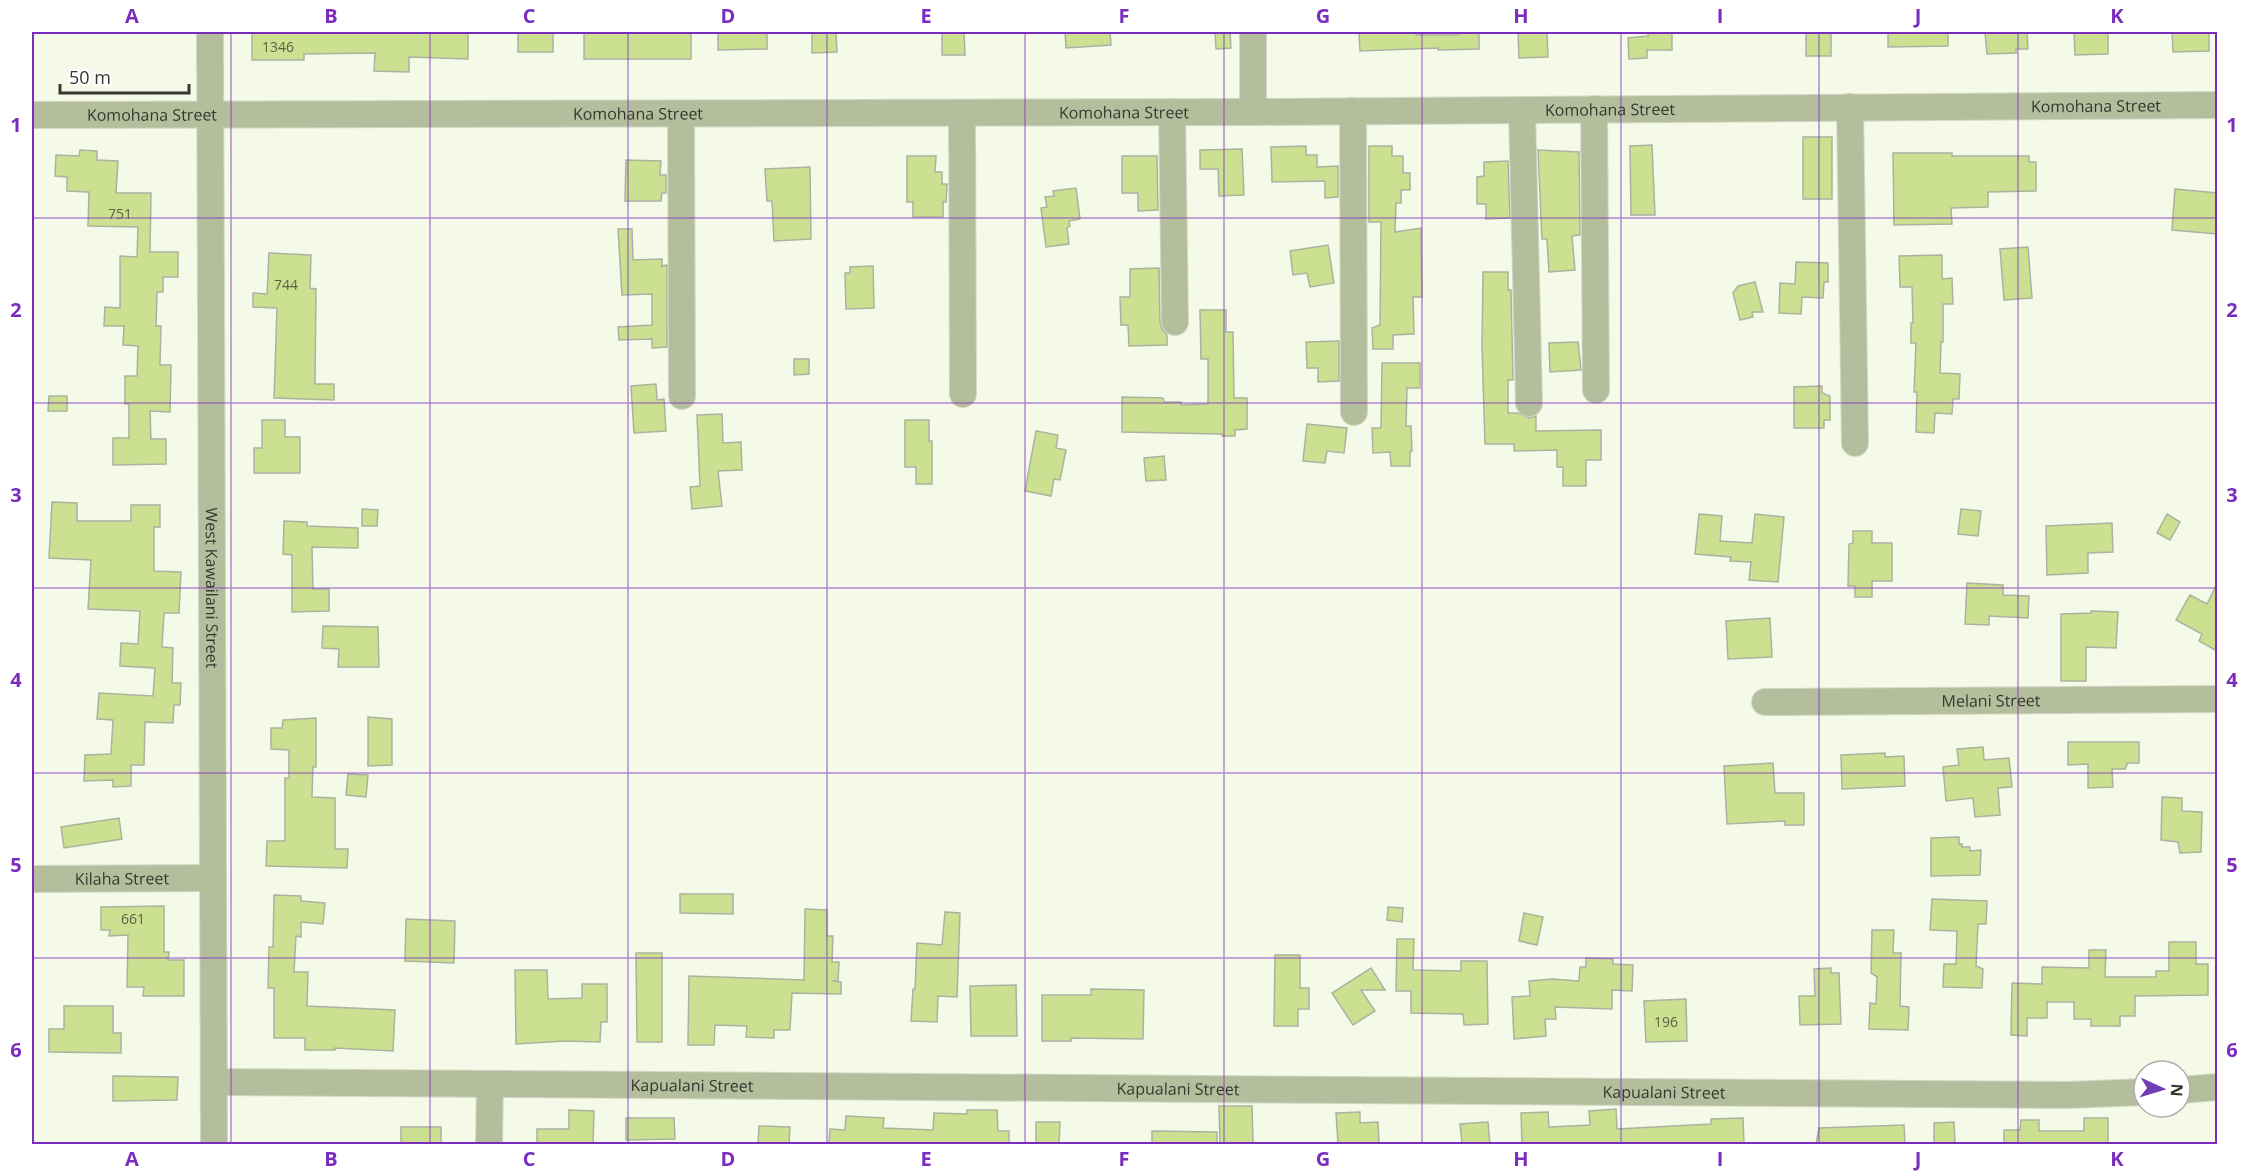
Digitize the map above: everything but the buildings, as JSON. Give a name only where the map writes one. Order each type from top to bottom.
[{"type":"street","name":"West Kawailani Street","points":[[210,32],[214,1144]]},
{"type":"street","points":[[1253,32],[1253,112]]},
{"type":"street","name":"Komohana Street","points":[[32,115],[1253,112],[2217,105]]},
{"type":"street","points":[[1850,107],[1855,442]]},
{"type":"street","points":[[1594,109],[1596,390]]},
{"type":"street","points":[[1522,110],[1529,403]]},
{"type":"street","points":[[1353,111],[1354,412]]},
{"type":"street","points":[[1172,112],[1175,322]]},
{"type":"street","points":[[962,113],[963,394]]},
{"type":"street","points":[[681,114],[682,396]]},
{"type":"street","name":"Melani Street","points":[[1765,702],[2217,699]]},
{"type":"street","name":"Kilaha Street","points":[[32,879],[213,878]]},
{"type":"street","name":"Kapualani Street","points":[[214,1082],[2057,1095],[2132,1092]]},
{"type":"street","points":[[489,1144],[490,1085]]},
{"type":"street","points":[[2192,1089],[2217,1087]]}]
